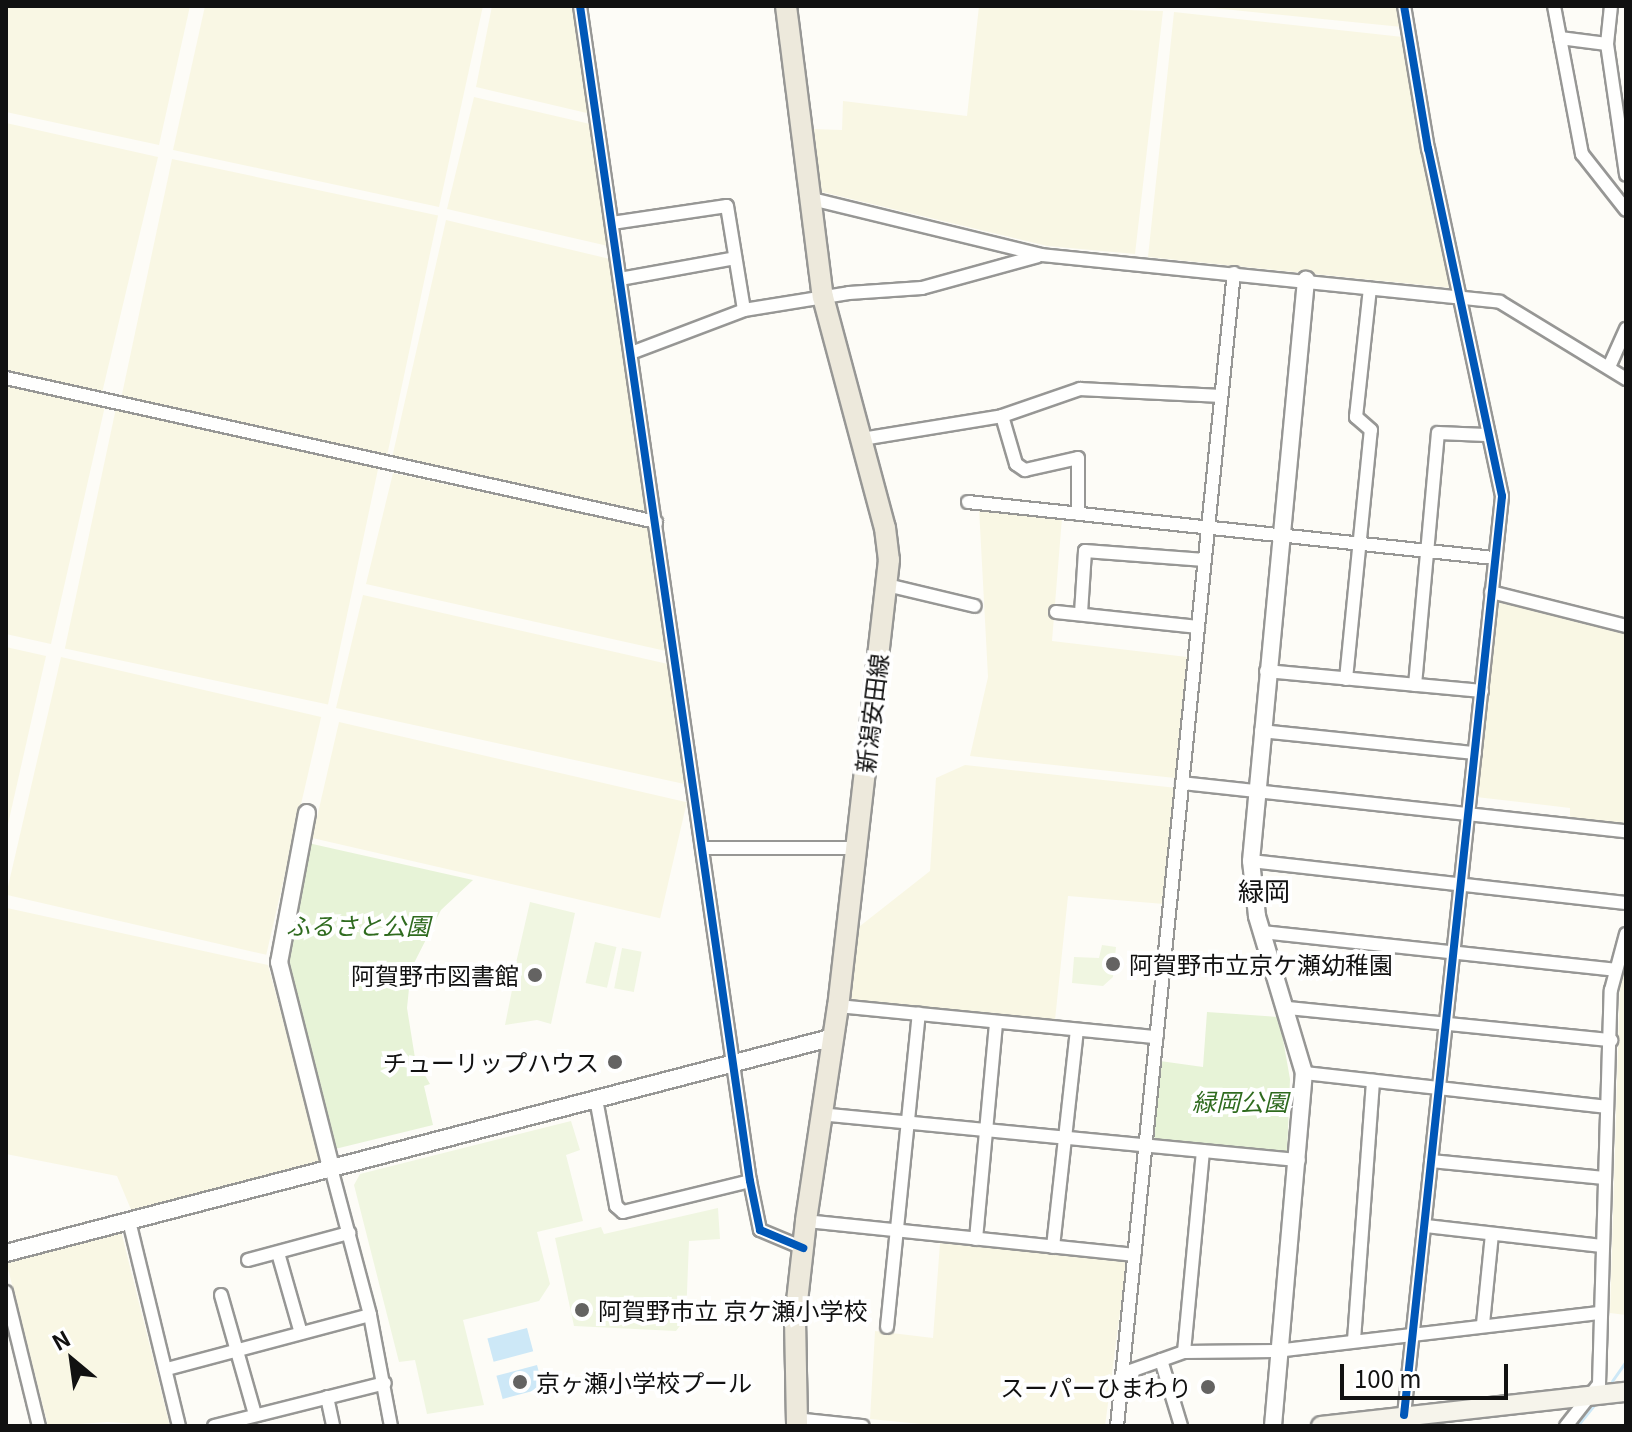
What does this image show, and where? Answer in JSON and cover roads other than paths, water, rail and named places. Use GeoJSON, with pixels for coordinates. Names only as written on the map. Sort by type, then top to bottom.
{"type":"FeatureCollection","features":[{"type":"Feature","properties":{"kind":"main road","name":"新潟安田線"},"geometry":{"type":"LineString","coordinates":[[786,6],[823,297],[885,528],[887,585],[838,1006],[830,1038],[795,1319],[796,1423]]}},
{"type":"Feature","properties":{"kind":"main road"},"geometry":{"type":"LineString","coordinates":[[1321,1426],[1626,1392]]}},
{"type":"Feature","properties":{"kind":"street"},"geometry":{"type":"LineString","coordinates":[[580,6],[750,1181],[760,1230],[803,1248]]}},
{"type":"Feature","properties":{"kind":"street"},"geometry":{"type":"LineString","coordinates":[[1404,6],[1486,435],[1502,496],[1459,885],[1426,1226],[1410,1332],[1404,1415]]}},
{"type":"Feature","properties":{"kind":"street"},"geometry":{"type":"LineString","coordinates":[[1554,6],[1582,154],[1626,210]]}},
{"type":"Feature","properties":{"kind":"street"},"geometry":{"type":"LineString","coordinates":[[1611,6],[1607,44],[1626,175]]}},
{"type":"Feature","properties":{"kind":"street"},"geometry":{"type":"LineString","coordinates":[[1560,38],[1607,44]]}},
{"type":"Feature","properties":{"kind":"street"},"geometry":{"type":"LineString","coordinates":[[808,198],[1041,255],[1500,302],[1626,379]]}},
{"type":"Feature","properties":{"kind":"street"},"geometry":{"type":"LineString","coordinates":[[612,223],[727,206],[744,310]]}},
{"type":"Feature","properties":{"kind":"street"},"geometry":{"type":"LineString","coordinates":[[631,353],[744,310],[823,297],[922,288],[1041,255]]}},
{"type":"Feature","properties":{"kind":"street"},"geometry":{"type":"LineString","coordinates":[[620,279],[735,258]]}},
{"type":"Feature","properties":{"kind":"street"},"geometry":{"type":"LineString","coordinates":[[1117,1426],[1234,273]]}},
{"type":"Feature","properties":{"kind":"street"},"geometry":{"type":"LineString","coordinates":[[1273,1426],[1276,1351],[1299,1160],[1304,1073],[1288,1008],[1262,932],[1251,861],[1266,671],[1306,280]]}},
{"type":"Feature","properties":{"kind":"street"},"geometry":{"type":"LineString","coordinates":[[1346,679],[1371,430],[1356,417],[1370,289]]}},
{"type":"Feature","properties":{"kind":"street"},"geometry":{"type":"LineString","coordinates":[[1609,367],[1626,329]]}},
{"type":"Feature","properties":{"kind":"street"},"geometry":{"type":"LineString","coordinates":[[6,378],[656,522]]}},
{"type":"Feature","properties":{"kind":"street"},"geometry":{"type":"LineString","coordinates":[[862,439],[1002,416],[1080,389],[1221,396]]}},
{"type":"Feature","properties":{"kind":"street"},"geometry":{"type":"LineString","coordinates":[[1002,416],[1016,464],[1025,470],[1078,458],[1078,514]]}},
{"type":"Feature","properties":{"kind":"street"},"geometry":{"type":"LineString","coordinates":[[1415,685],[1438,433],[1486,435]]}},
{"type":"Feature","properties":{"kind":"street"},"geometry":{"type":"LineString","coordinates":[[968,502],[1494,558]]}},
{"type":"Feature","properties":{"kind":"street"},"geometry":{"type":"LineString","coordinates":[[1081,613],[1085,551],[1205,560]]}},
{"type":"Feature","properties":{"kind":"street"},"geometry":{"type":"LineString","coordinates":[[887,585],[975,606]]}},
{"type":"Feature","properties":{"kind":"street"},"geometry":{"type":"LineString","coordinates":[[1491,592],[1626,626]]}},
{"type":"Feature","properties":{"kind":"street"},"geometry":{"type":"LineString","coordinates":[[1056,612],[1198,627]]}},
{"type":"Feature","properties":{"kind":"street"},"geometry":{"type":"LineString","coordinates":[[1266,671],[1482,691]]}},
{"type":"Feature","properties":{"kind":"street"},"geometry":{"type":"LineString","coordinates":[[1261,731],[1475,753]]}},
{"type":"Feature","properties":{"kind":"street"},"geometry":{"type":"LineString","coordinates":[[1182,783],[1626,831]]}},
{"type":"Feature","properties":{"kind":"street"},"geometry":{"type":"LineString","coordinates":[[307,813],[279,962],[370,1315],[391,1426]]}},
{"type":"Feature","properties":{"kind":"street"},"geometry":{"type":"LineString","coordinates":[[704,848],[854,848]]}},
{"type":"Feature","properties":{"kind":"street"},"geometry":{"type":"LineString","coordinates":[[1251,861],[1626,903]]}},
{"type":"Feature","properties":{"kind":"street"},"geometry":{"type":"LineString","coordinates":[[1262,932],[1615,970]]}},
{"type":"Feature","properties":{"kind":"street"},"geometry":{"type":"LineString","coordinates":[[1566,1426],[1599,1384],[1606,1107],[1615,970],[1626,934]]}},
{"type":"Feature","properties":{"kind":"street"},"geometry":{"type":"LineString","coordinates":[[838,1006],[1156,1037]]}},
{"type":"Feature","properties":{"kind":"street"},"geometry":{"type":"LineString","coordinates":[[1288,1008],[1445,1020],[1611,1040]]}},
{"type":"Feature","properties":{"kind":"street"},"geometry":{"type":"LineString","coordinates":[[887,1327],[919,1014]]}},
{"type":"Feature","properties":{"kind":"street"},"geometry":{"type":"LineString","coordinates":[[976,1239],[996,1022]]}},
{"type":"Feature","properties":{"kind":"street"},"geometry":{"type":"LineString","coordinates":[[1053,1247],[1077,1030]]}},
{"type":"Feature","properties":{"kind":"street"},"geometry":{"type":"LineString","coordinates":[[6,1253],[830,1038]]}},
{"type":"Feature","properties":{"kind":"street"},"geometry":{"type":"LineString","coordinates":[[1304,1073],[1606,1107]]}},
{"type":"Feature","properties":{"kind":"street"},"geometry":{"type":"LineString","coordinates":[[1354,1340],[1373,1081]]}},
{"type":"Feature","properties":{"kind":"street"},"geometry":{"type":"LineString","coordinates":[[596,1099],[616,1206],[623,1212],[750,1181]]}},
{"type":"Feature","properties":{"kind":"street"},"geometry":{"type":"LineString","coordinates":[[820,1114],[1299,1160]]}},
{"type":"Feature","properties":{"kind":"street"},"geometry":{"type":"LineString","coordinates":[[1184,1352],[1203,1151]]}},
{"type":"Feature","properties":{"kind":"street"},"geometry":{"type":"LineString","coordinates":[[1431,1161],[1604,1178]]}},
{"type":"Feature","properties":{"kind":"street"},"geometry":{"type":"LineString","coordinates":[[129,1221],[179,1426]]}},
{"type":"Feature","properties":{"kind":"street"},"geometry":{"type":"LineString","coordinates":[[806,1221],[1134,1255]]}},
{"type":"Feature","properties":{"kind":"street"},"geometry":{"type":"LineString","coordinates":[[1426,1226],[1602,1246]]}},
{"type":"Feature","properties":{"kind":"street"},"geometry":{"type":"LineString","coordinates":[[248,1260],[349,1233]]}},
{"type":"Feature","properties":{"kind":"street"},"geometry":{"type":"LineString","coordinates":[[1483,1324],[1492,1234]]}},
{"type":"Feature","properties":{"kind":"street"},"geometry":{"type":"LineString","coordinates":[[278,1253],[301,1333]]}},
{"type":"Feature","properties":{"kind":"street"},"geometry":{"type":"LineString","coordinates":[[6,1292],[39,1426]]}},
{"type":"Feature","properties":{"kind":"street"},"geometry":{"type":"LineString","coordinates":[[221,1295],[255,1414]]}},
{"type":"Feature","properties":{"kind":"street"},"geometry":{"type":"LineString","coordinates":[[1122,1374],[1184,1352],[1276,1351],[1410,1332],[1599,1313]]}},
{"type":"Feature","properties":{"kind":"street"},"geometry":{"type":"LineString","coordinates":[[167,1369],[370,1315]]}},
{"type":"Feature","properties":{"kind":"street"},"geometry":{"type":"LineString","coordinates":[[1161,1360],[1181,1426]]}},
{"type":"Feature","properties":{"kind":"street"},"geometry":{"type":"LineString","coordinates":[[214,1426],[385,1383]]}},
{"type":"Feature","properties":{"kind":"street"},"geometry":{"type":"LineString","coordinates":[[327,1397],[333,1426]]}},
{"type":"Feature","properties":{"kind":"street"},"geometry":{"type":"LineString","coordinates":[[796,1423],[863,1426]]}},
{"type":"Feature","properties":{"kind":"water"},"geometry":{"type":"Polygon","coordinates":[[[527,1328],[533,1351],[494,1362],[487,1339],[527,1328]]]}},
{"type":"Feature","properties":{"kind":"water","name":"京ヶ瀬小学校プール"},"geometry":{"type":"Polygon","coordinates":[[[537,1365],[543,1388],[503,1399],[496,1376],[537,1365]]]}},
{"type":"Feature","properties":{"kind":"waterway"},"geometry":{"type":"LineString","coordinates":[[1612,1381],[1626,1361]]}},
{"type":"Feature","properties":{"kind":"waterway"},"geometry":{"type":"LineString","coordinates":[[1577,1426],[1593,1406]]}},
{"type":"Feature","properties":{"kind":"place","name":"阿賀野市立京ケ瀬幼稚園"},"geometry":{"type":"Point","coordinates":[1113,964]}},
{"type":"Feature","properties":{"kind":"place","name":"阿賀野市図書館"},"geometry":{"type":"Point","coordinates":[535,975]}},
{"type":"Feature","properties":{"kind":"place","name":"チューリップハウス"},"geometry":{"type":"Point","coordinates":[615,1062]}},
{"type":"Feature","properties":{"kind":"place","name":"阿賀野市立 京ケ瀬小学校"},"geometry":{"type":"Point","coordinates":[582,1310]}},
{"type":"Feature","properties":{"kind":"place","name":"京ヶ瀬小学校プール"},"geometry":{"type":"Point","coordinates":[520,1382]}},
{"type":"Feature","properties":{"kind":"place","name":"スーパーひまわり"},"geometry":{"type":"Point","coordinates":[1208,1387]}},
{"type":"Feature","properties":{"kind":"district","name":"緑岡"},"geometry":{"type":"Point","coordinates":[1264,890]}},
{"type":"Feature","properties":{"kind":"park label","name":"ふるさと公園"},"geometry":{"type":"Point","coordinates":[358,925]}},
{"type":"Feature","properties":{"kind":"park label","name":"緑岡公園"},"geometry":{"type":"Point","coordinates":[1240,1101]}}]}
